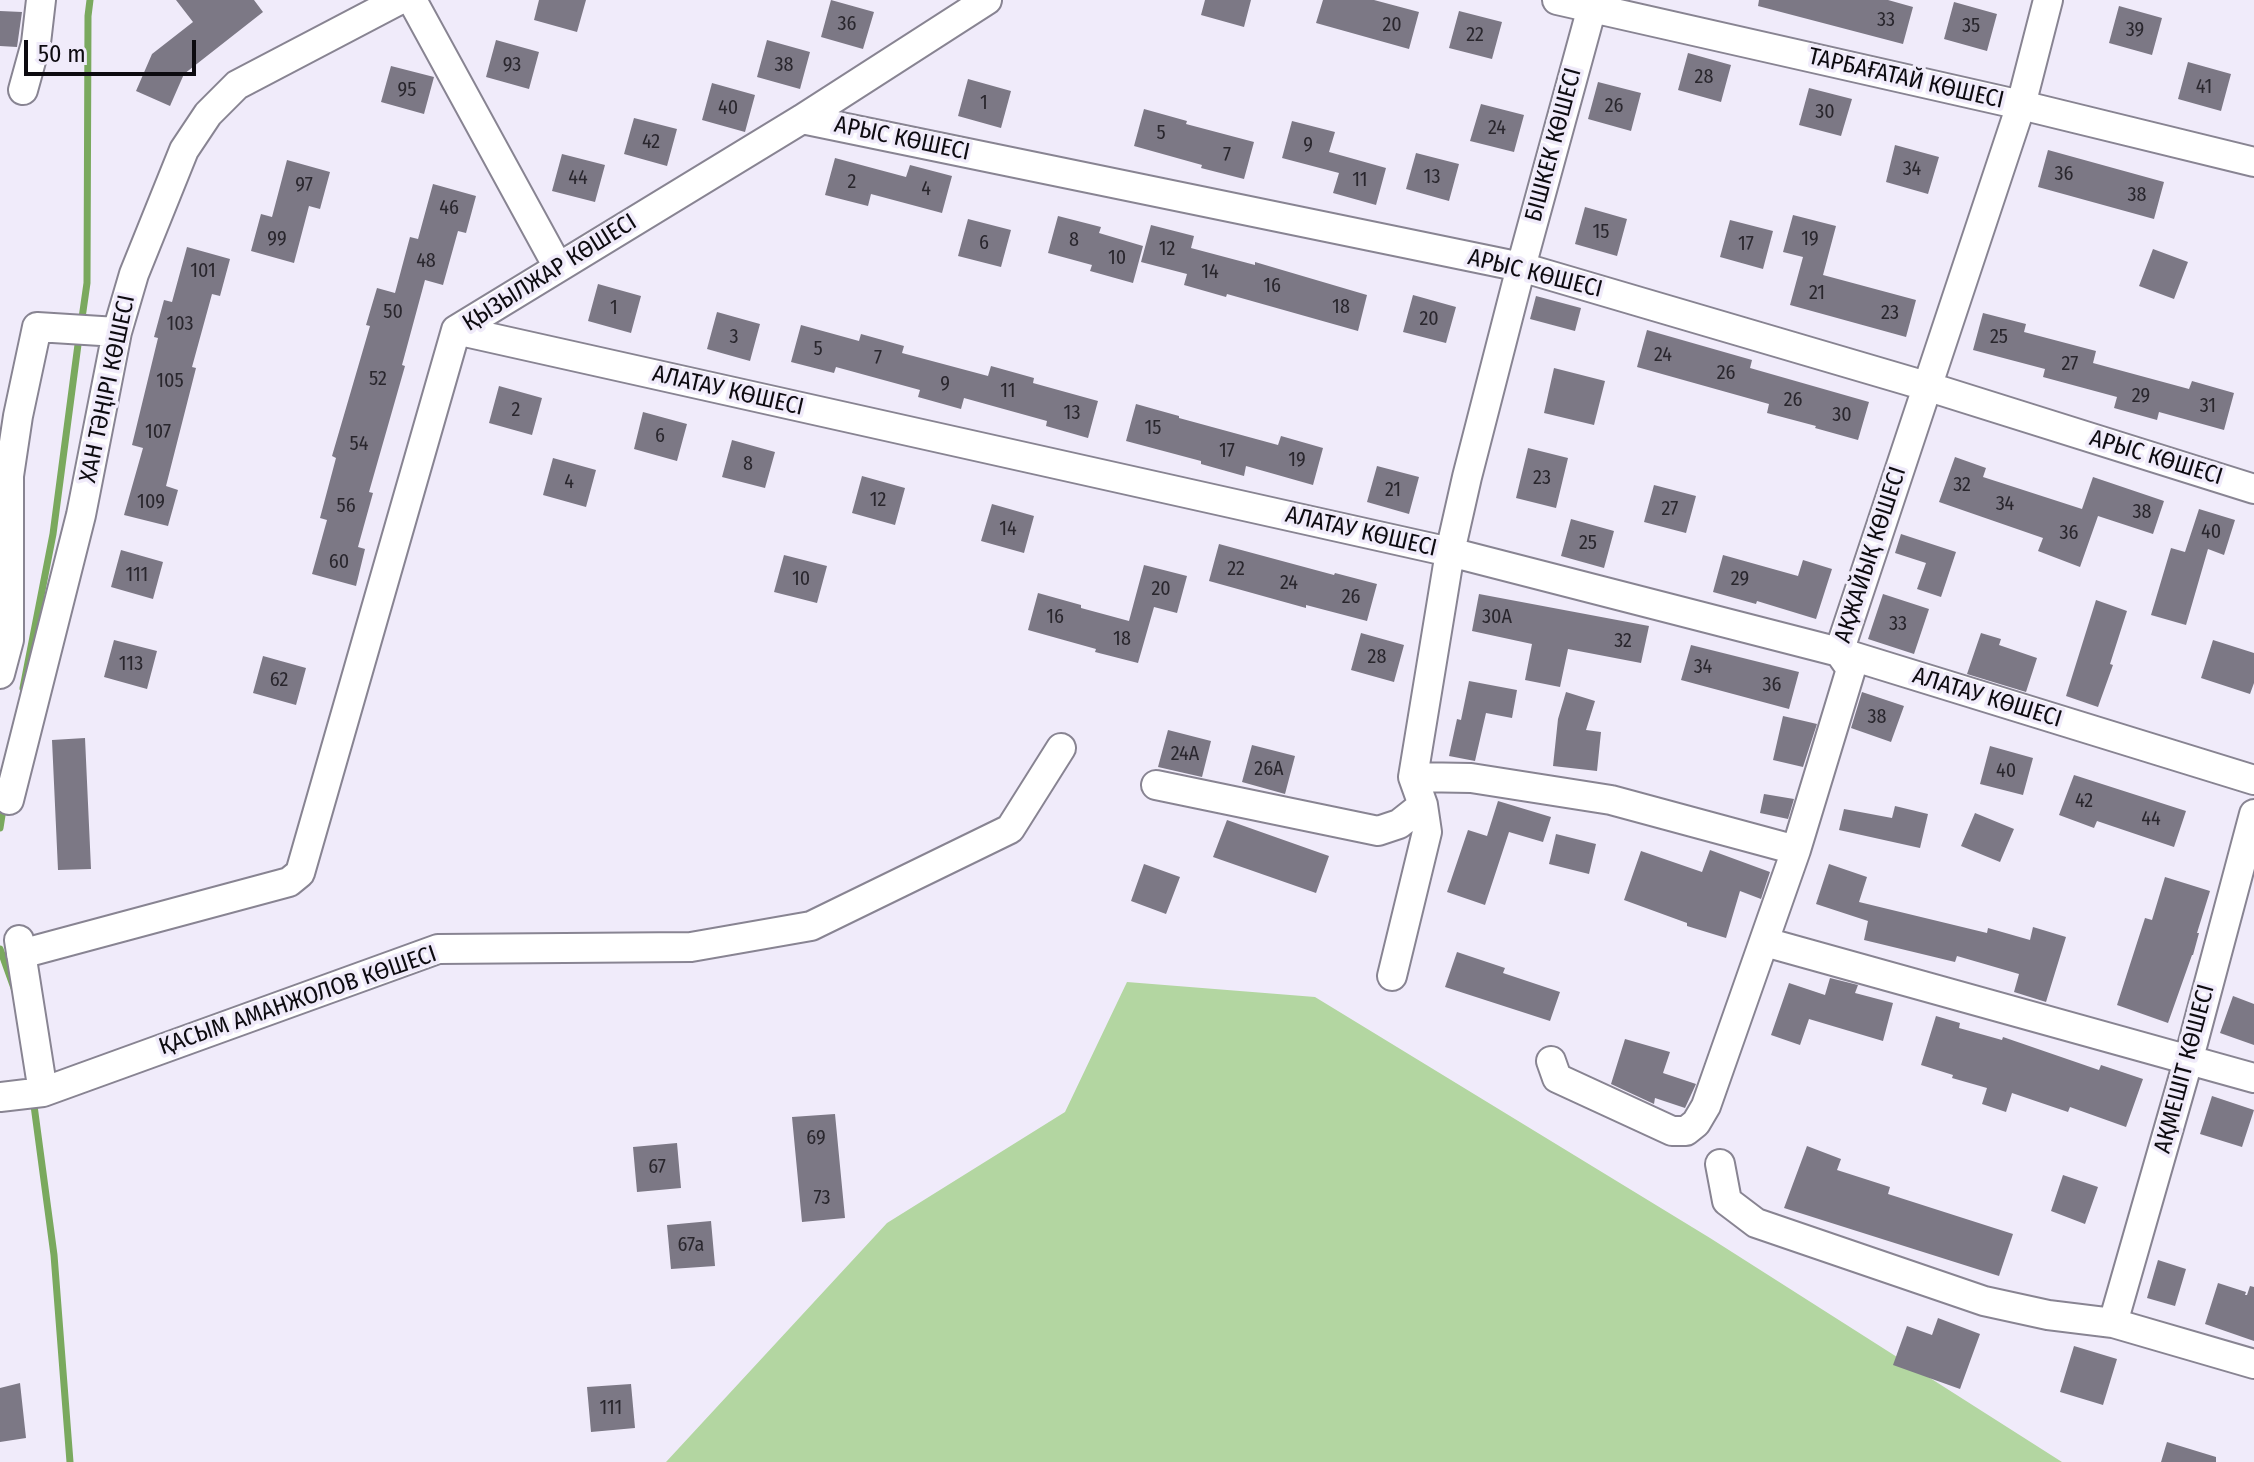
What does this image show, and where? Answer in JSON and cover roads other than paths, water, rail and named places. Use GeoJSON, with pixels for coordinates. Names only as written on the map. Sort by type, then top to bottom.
{"type":"FeatureCollection","features":[{"type":"Feature","properties":{"kind":"street"},"geometry":{"type":"LineString","coordinates":[[23,90],[36,43],[41,0]]}},
{"type":"Feature","properties":{"kind":"street","name":"ХАН ТӘҢІРІ КӨШЕСІ"},"geometry":{"type":"LineString","coordinates":[[9,800],[81,515],[117,332],[134,274],[184,150],[208,114],[237,85],[399,0]]}},
{"type":"Feature","properties":{"kind":"street"},"geometry":{"type":"LineString","coordinates":[[412,0],[558,267]]}},
{"type":"Feature","properties":{"kind":"street","name":"ҚЫЗЫЛЖАР КӨШЕСІ"},"geometry":{"type":"LineString","coordinates":[[39,1093],[20,947],[289,882],[300,873],[456,330],[802,119],[987,0]]}},
{"type":"Feature","properties":{"kind":"street","name":"ТАРБАҒАТАЙ КӨШЕСІ"},"geometry":{"type":"LineString","coordinates":[[1557,0],[1593,4],[2254,162]]}},
{"type":"Feature","properties":{"kind":"street","name":"АҚЖАЙЫҚ КӨШЕСІ"},"geometry":{"type":"LineString","coordinates":[[1551,1061],[1557,1078],[1672,1131],[1686,1131],[1696,1123],[1706,1106],[1796,850],[1851,669],[1839,652],[2021,105],[2048,0]]}},
{"type":"Feature","properties":{"kind":"street","name":"БІШКЕК КӨШЕСІ"},"geometry":{"type":"LineString","coordinates":[[1413,777],[1450,552],[1467,477],[1593,4]]}},
{"type":"Feature","properties":{"kind":"street","name":"АРЫС КӨШЕСІ"},"geometry":{"type":"LineString","coordinates":[[802,119],[1521,267],[1926,386],[2254,489]]}},
{"type":"Feature","properties":{"kind":"street"},"geometry":{"type":"LineString","coordinates":[[0,674],[9,640],[9,476],[37,327],[117,332]]}},
{"type":"Feature","properties":{"kind":"street","name":"АЛАТАУ КӨШЕСІ"},"geometry":{"type":"LineString","coordinates":[[456,330],[1450,552],[1839,652],[2254,780]]}},
{"type":"Feature","properties":{"kind":"street","name":"ҚАСЫМ АМАНЖОЛОВ КӨШЕСІ"},"geometry":{"type":"LineString","coordinates":[[0,1097],[39,1093],[438,949],[691,947],[811,926],[1010,829],[1061,748]]}},
{"type":"Feature","properties":{"kind":"street"},"geometry":{"type":"LineString","coordinates":[[1392,976],[1427,832],[1423,805],[1413,777],[1471,778],[1611,800],[1796,850]]}},
{"type":"Feature","properties":{"kind":"street"},"geometry":{"type":"LineString","coordinates":[[1156,785],[1378,831],[1399,824],[1423,805]]}},
{"type":"Feature","properties":{"kind":"street","name":"АҚМЕШІТ КӨШЕСІ"},"geometry":{"type":"LineString","coordinates":[[2113,1323],[2189,1058],[2254,814]]}},
{"type":"Feature","properties":{"kind":"street"},"geometry":{"type":"LineString","coordinates":[[1765,942],[2254,1078]]}},
{"type":"Feature","properties":{"kind":"street"},"geometry":{"type":"LineString","coordinates":[[1720,1164],[1727,1201],[1756,1223],[1984,1301],[2048,1315],[2113,1323],[2254,1364]]}},
{"type":"Feature","properties":{"kind":"waterway"},"geometry":{"type":"LineString","coordinates":[[81,325],[87,283],[90,0]]}},
{"type":"Feature","properties":{"kind":"waterway"},"geometry":{"type":"LineString","coordinates":[[23,688],[53,534],[79,337]]}},
{"type":"Feature","properties":{"kind":"waterway"},"geometry":{"type":"LineString","coordinates":[[0,828],[4,803]]}},
{"type":"Feature","properties":{"kind":"waterway"},"geometry":{"type":"LineString","coordinates":[[0,949],[14,988]]}},
{"type":"Feature","properties":{"kind":"waterway"},"geometry":{"type":"LineString","coordinates":[[33,1098],[54,1255],[70,1462]]}}]}
